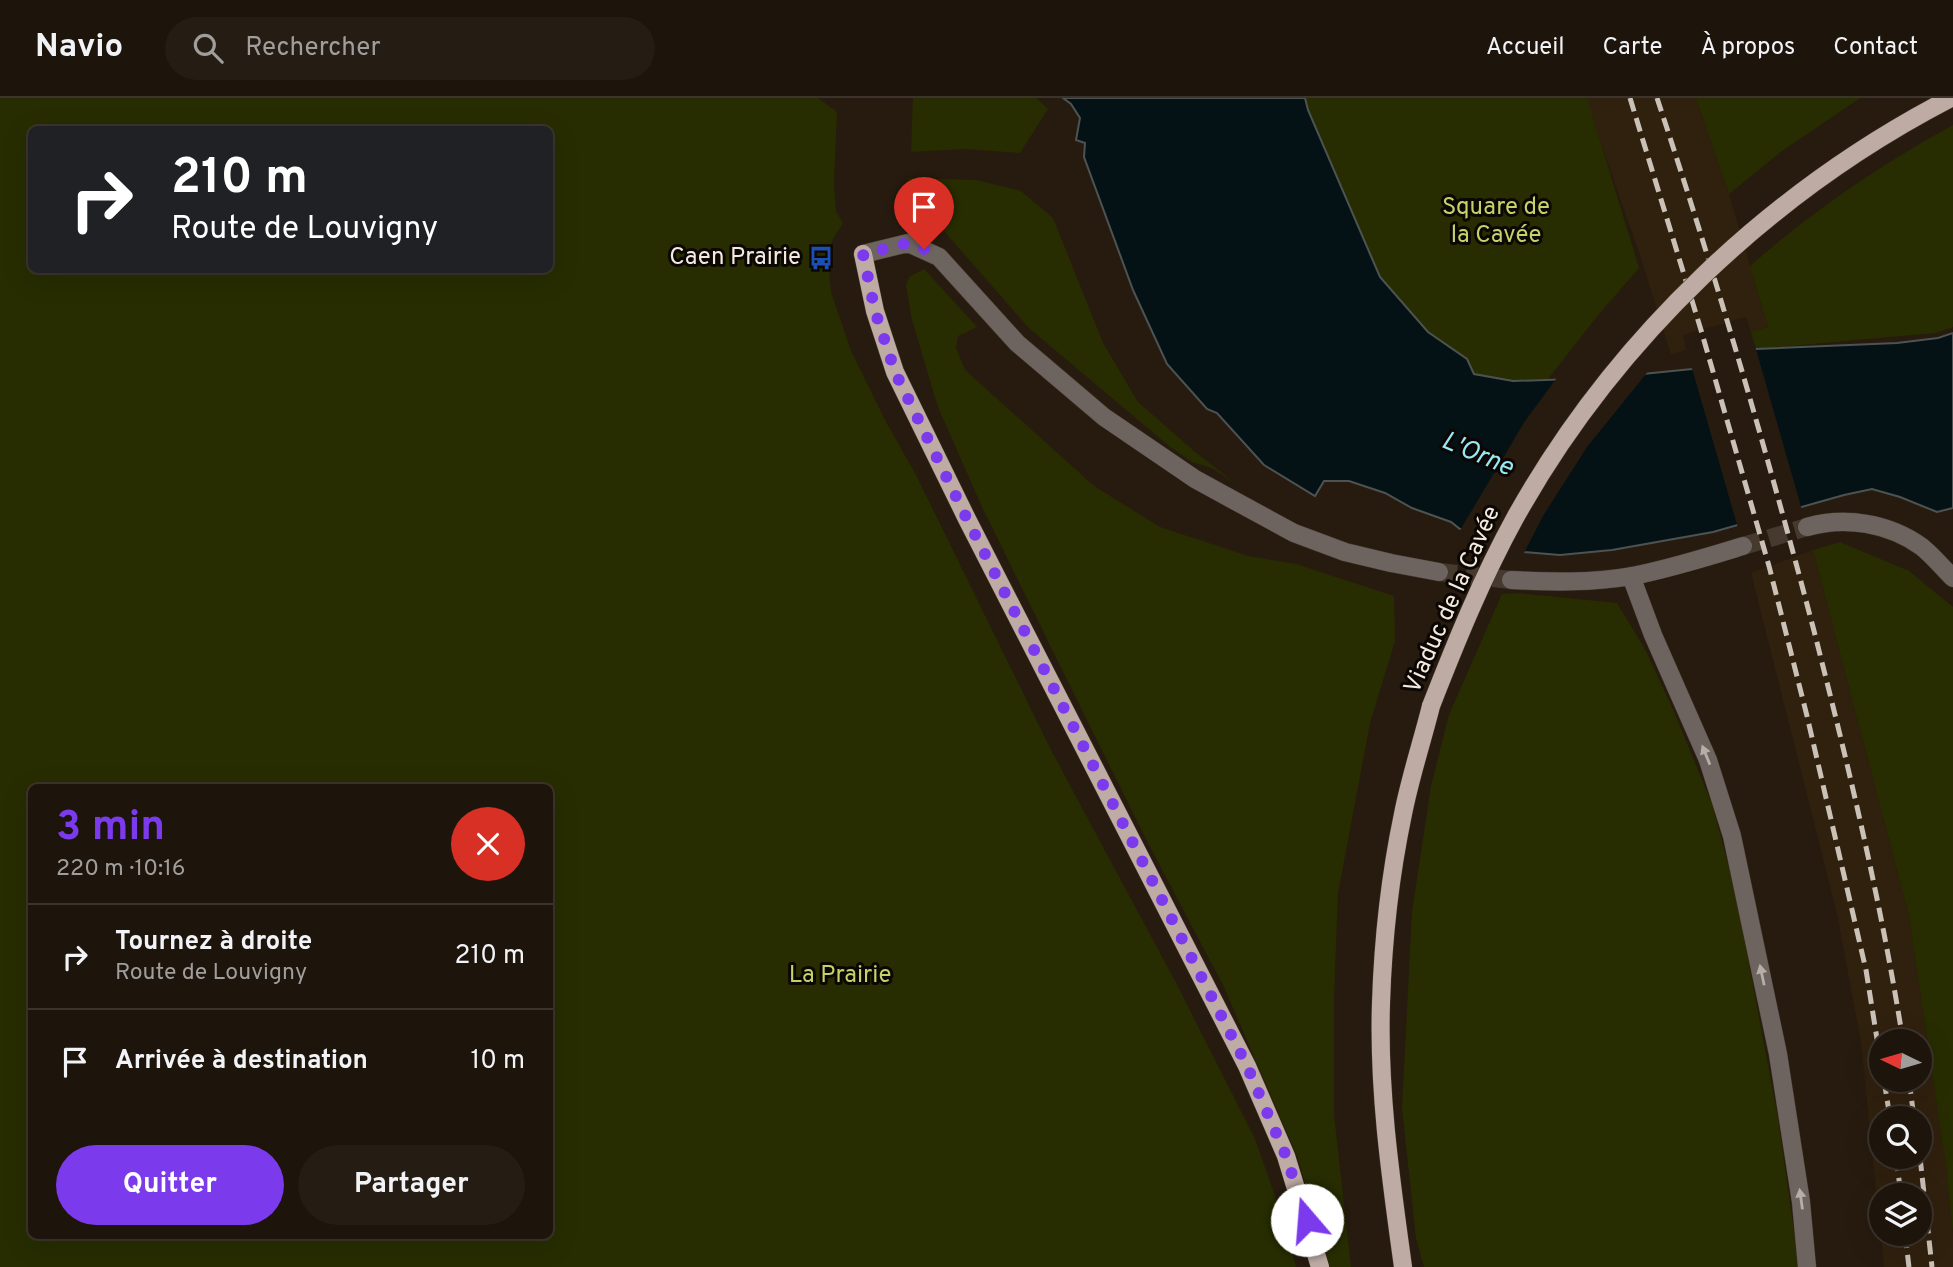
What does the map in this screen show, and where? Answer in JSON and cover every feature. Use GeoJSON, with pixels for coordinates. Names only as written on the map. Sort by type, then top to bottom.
{"type":"FeatureCollection","features":[{"type":"Feature","properties":{"kind":"main road","name":"Viaduc de la Cavée"},"geometry":{"type":"LineString","coordinates":[[1403,1267],[1386,1129],[1381,1061],[1381,1003],[1386,926],[1403,813],[1431,706],[1472,605],[1515,518],[1562,443],[1636,347],[1693,285],[1786,205],[1849,159],[1951,98]]}},
{"type":"Feature","properties":{"kind":"main road"},"geometry":{"type":"LineString","coordinates":[[863,254],[875,311],[895,372],[967,519],[1247,1066],[1286,1156],[1320,1267]]}},
{"type":"Feature","properties":{"kind":"street"},"geometry":{"type":"LineString","coordinates":[[863,254],[908,243],[939,257],[1017,343],[1104,417],[1195,480],[1294,533],[1345,552],[1439,572]]}},
{"type":"Feature","properties":{"kind":"street"},"geometry":{"type":"LineString","coordinates":[[1807,527],[1841,521],[1879,526],[1921,547],[1953,578]]}},
{"type":"Feature","properties":{"kind":"street"},"geometry":{"type":"LineString","coordinates":[[1511,580],[1548,582],[1631,576],[1743,546]]}},
{"type":"Feature","properties":{"kind":"street"},"geometry":{"type":"LineString","coordinates":[[1631,576],[1653,635],[1708,760],[1732,836],[1778,1054],[1801,1202],[1807,1267]]}},
{"type":"Feature","properties":{"kind":"shaded area"},"geometry":{"type":"Polygon","coordinates":[[[1585,98],[1696,98],[1729,194],[1768,327],[1751,332],[1746,317],[1683,335],[1686,350],[1671,355],[1641,258],[1585,98]]]}},
{"type":"Feature","properties":{"kind":"shaded area"},"geometry":{"type":"Polygon","coordinates":[[[1813,550],[1909,916],[1926,1029],[1869,1029],[1869,1092],[1932,1092],[1932,1072],[1946,1167],[1953,1234],[1953,1267],[1884,1267],[1882,1246],[1932,1246],[1932,1183],[1875,1183],[1874,1169],[1932,1169],[1932,1106],[1869,1106],[1869,1121],[1861,1043],[1838,918],[1751,573],[1813,550]]]}},
{"type":"Feature","properties":{"kind":"green space","name":"La Prairie"},"geometry":{"type":"Polygon","coordinates":[[[0,98],[818,98],[837,112],[834,181],[836,212],[843,223],[833,239],[828,257],[831,292],[851,351],[916,475],[1051,750],[1175,981],[1255,1139],[1284,1222],[1296,1267],[0,1267],[0,98]]]}},
{"type":"Feature","properties":{"kind":"green space"},"geometry":{"type":"Polygon","coordinates":[[[913,98],[1036,98],[1048,109],[1020,153],[964,149],[911,152],[913,98]]]}},
{"type":"Feature","properties":{"kind":"green space","name":"Square de la Cavée"},"geometry":{"type":"Polygon","coordinates":[[[1305,98],[1587,98],[1639,268],[1548,379],[1513,381],[1474,374],[1467,359],[1428,332],[1380,277],[1305,98]]]}},
{"type":"Feature","properties":{"kind":"green space"},"geometry":{"type":"Polygon","coordinates":[[[1696,98],[1860,98],[1782,151],[1729,194],[1696,98]]]}},
{"type":"Feature","properties":{"kind":"green space"},"geometry":{"type":"Polygon","coordinates":[[[1953,125],[1953,327],[1935,333],[1756,349],[1751,332],[1768,327],[1750,266],[1798,226],[1848,190],[1953,125]]]}},
{"type":"Feature","properties":{"kind":"green space"},"geometry":{"type":"Polygon","coordinates":[[[908,178],[976,180],[1021,191],[1053,218],[1103,343],[1138,402],[1239,486],[1212,468],[1192,462],[1169,446],[1029,328],[913,196],[908,178]]]}},
{"type":"Feature","properties":{"kind":"green space"},"geometry":{"type":"Polygon","coordinates":[[[924,269],[977,327],[958,336],[956,348],[965,370],[1094,486],[1160,527],[1248,556],[1296,564],[1394,596],[1395,641],[1370,723],[1338,893],[1334,995],[1334,1115],[1351,1267],[1330,1267],[1297,1156],[1223,985],[1082,710],[982,507],[938,407],[912,320],[906,285],[909,277],[924,269]]]}},
{"type":"Feature","properties":{"kind":"green space"},"geometry":{"type":"Polygon","coordinates":[[[1840,542],[1909,571],[1953,607],[1953,1234],[1932,1072],[1932,1029],[1926,1029],[1909,916],[1813,550],[1840,542]]]}},
{"type":"Feature","properties":{"kind":"green space"},"geometry":{"type":"Polygon","coordinates":[[[1517,593],[1617,603],[1646,651],[1675,714],[1712,804],[1735,890],[1778,1118],[1799,1267],[1424,1267],[1416,1238],[1402,1108],[1412,912],[1431,786],[1449,715],[1502,594],[1517,593]]]}},
{"type":"Feature","properties":{"kind":"water","name":"L'Orne"},"geometry":{"type":"Polygon","coordinates":[[[1063,98],[1305,98],[1380,277],[1428,332],[1467,359],[1474,374],[1513,381],[1603,378],[1692,369],[1756,349],[1897,343],[1938,338],[1953,333],[1953,508],[1937,512],[1872,489],[1713,532],[1612,550],[1560,555],[1524,552],[1460,529],[1451,522],[1412,508],[1385,493],[1349,481],[1324,481],[1315,496],[1264,465],[1217,413],[1207,409],[1167,364],[1133,290],[1084,157],[1085,143],[1076,140],[1080,118],[1071,104],[1063,98]]]}},
{"type":"Feature","properties":{"kind":"pier"},"geometry":{"type":"Polygon","coordinates":[[[1755,346],[1802,510],[1738,528],[1691,365],[1755,346]]]}},
{"type":"Feature","properties":{"kind":"pier"},"geometry":{"type":"Polygon","coordinates":[[[1650,369],[1587,447],[1543,516],[1523,555],[1473,543],[1459,532],[1525,421],[1559,375],[1650,369]]]}},
{"type":"Feature","properties":{"kind":"tunnel"},"geometry":{"type":"LineString","coordinates":[[1743,546],[1807,527]]}},
{"type":"Feature","properties":{"kind":"tunnel"},"geometry":{"type":"LineString","coordinates":[[1439,572],[1511,580]]}},
{"type":"Feature","properties":{"kind":"railway"},"geometry":{"type":"LineString","coordinates":[[1630,98],[1769,566],[1866,970],[1875,1029]]}},
{"type":"Feature","properties":{"kind":"railway"},"geometry":{"type":"LineString","coordinates":[[1657,98],[1739,361],[1813,627],[1863,833],[1901,1029]]}},
{"type":"Feature","properties":{"kind":"railway"},"geometry":{"type":"LineString","coordinates":[[1886,1092],[1888,1106]]}},
{"type":"Feature","properties":{"kind":"railway"},"geometry":{"type":"LineString","coordinates":[[1911,1092],[1912,1106]]}},
{"type":"Feature","properties":{"kind":"railway"},"geometry":{"type":"LineString","coordinates":[[1898,1169],[1899,1183]]}},
{"type":"Feature","properties":{"kind":"railway"},"geometry":{"type":"LineString","coordinates":[[1921,1169],[1932,1267]]}},
{"type":"Feature","properties":{"kind":"railway"},"geometry":{"type":"LineString","coordinates":[[1906,1246],[1909,1267]]}},
{"type":"Feature","properties":{"kind":"place","name":"Caen Prairie"},"geometry":{"type":"Point","coordinates":[821,258]}},
{"type":"Feature","properties":{"kind":"route"},"geometry":{"type":"LineString","coordinates":[[924,249],[908,243],[863,254],[875,311],[895,372],[967,519],[1247,1066],[1286,1156],[1307,1220]]}}]}
